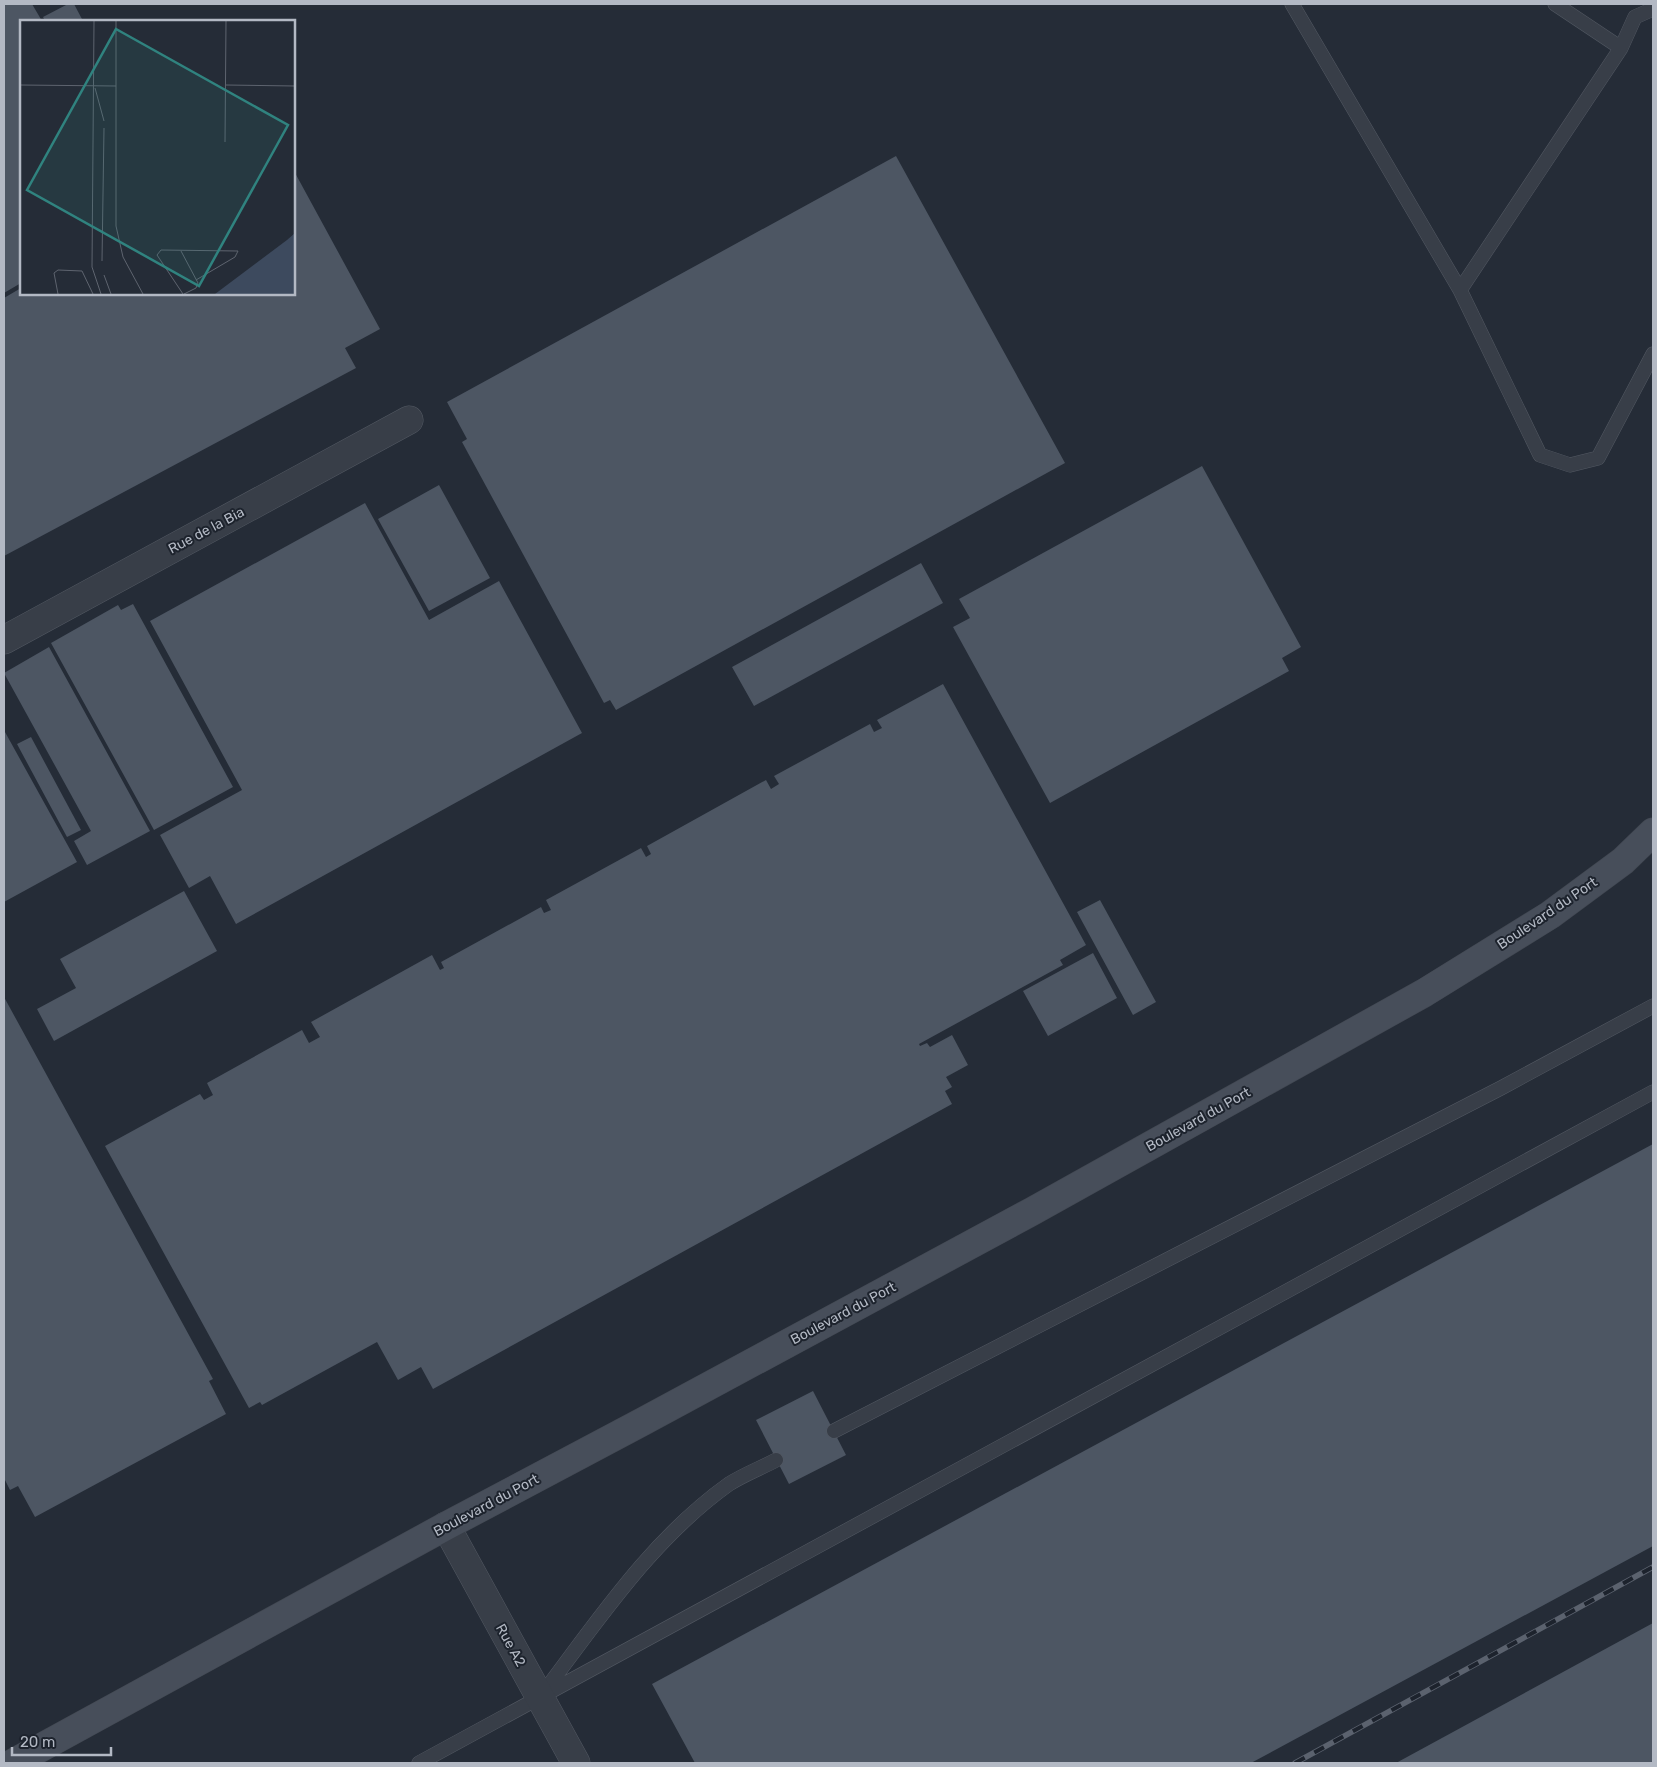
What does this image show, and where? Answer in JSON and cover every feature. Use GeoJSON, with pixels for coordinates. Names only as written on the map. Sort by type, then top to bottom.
{"type":"FeatureCollection","features":[{"type":"Feature","properties":{"kind":"main road","name":"Boulevard du Port"},"geometry":{"type":"LineString","coordinates":[[13,1763],[446,1526],[1031,1212],[1424,993],[1550,915],[1623,861],[1653,832]]}},
{"type":"Feature","properties":{"kind":"street","name":"Rue de la Bia"},"geometry":{"type":"LineString","coordinates":[[4,640],[409,420]]}},
{"type":"Feature","properties":{"kind":"street","name":"Rue A2"},"geometry":{"type":"LineString","coordinates":[[446,1526],[576,1763]]}},
{"type":"Feature","properties":{"kind":"lane"},"geometry":{"type":"LineString","coordinates":[[1292,4],[1460,290],[1540,455],[1570,465],[1598,458],[1653,354]]}},
{"type":"Feature","properties":{"kind":"lane"},"geometry":{"type":"LineString","coordinates":[[1555,4],[1621,48]]}},
{"type":"Feature","properties":{"kind":"lane"},"geometry":{"type":"LineString","coordinates":[[1460,290],[1621,48],[1635,17],[1653,9]]}},
{"type":"Feature","properties":{"kind":"lane"},"geometry":{"type":"LineString","coordinates":[[834,1431],[1492,1092],[1653,1006]]}},
{"type":"Feature","properties":{"kind":"lane"},"geometry":{"type":"LineString","coordinates":[[419,1763],[1653,1092]]}},
{"type":"Feature","properties":{"kind":"lane"},"geometry":{"type":"LineString","coordinates":[[540,1698],[632,1576],[687,1518],[731,1483],[776,1460]]}},
{"type":"Feature","properties":{"kind":"building"},"geometry":{"type":"Polygon","coordinates":[[[4,4],[32,4],[41,20],[20,20],[20,284],[4,293],[4,4]]]}},
{"type":"Feature","properties":{"kind":"building"},"geometry":{"type":"Polygon","coordinates":[[[68,4],[74,4],[82,20],[44,20],[43,17],[68,4]]]}},
{"type":"Feature","properties":{"kind":"building"},"geometry":{"type":"Polygon","coordinates":[[[896,156],[1065,463],[616,710],[610,700],[604,703],[462,442],[467,439],[447,402],[896,156]]]}},
{"type":"Feature","properties":{"kind":"building"},"geometry":{"type":"Polygon","coordinates":[[[295,173],[380,329],[345,348],[356,368],[4,556],[4,298],[20,289],[20,295],[295,295],[295,173]]]}},
{"type":"Feature","properties":{"kind":"building"},"geometry":{"type":"Polygon","coordinates":[[[1202,466],[1301,647],[1282,658],[1289,671],[1050,803],[953,627],[970,618],[959,599],[1202,466]]]}},
{"type":"Feature","properties":{"kind":"building"},"geometry":{"type":"Polygon","coordinates":[[[439,485],[490,578],[429,611],[378,519],[439,485]]]}},
{"type":"Feature","properties":{"kind":"building"},"geometry":{"type":"Polygon","coordinates":[[[365,503],[429,620],[499,581],[582,733],[236,924],[210,876],[189,888],[160,835],[242,790],[150,621],[365,503]]]}},
{"type":"Feature","properties":{"kind":"building"},"geometry":{"type":"Polygon","coordinates":[[[921,563],[943,603],[754,706],[732,667],[921,563]]]}},
{"type":"Feature","properties":{"kind":"building"},"geometry":{"type":"Polygon","coordinates":[[[133,604],[233,787],[154,830],[51,643],[118,605],[121,610],[133,604]]]}},
{"type":"Feature","properties":{"kind":"building"},"geometry":{"type":"Polygon","coordinates":[[[49,647],[150,831],[87,865],[74,841],[91,831],[4,673],[49,647]]]}},
{"type":"Feature","properties":{"kind":"building"},"geometry":{"type":"Polygon","coordinates":[[[943,684],[1086,945],[1060,960],[1063,965],[919,1044],[920,1046],[927,1043],[930,1047],[952,1035],[968,1065],[946,1077],[952,1087],[945,1091],[952,1104],[433,1389],[421,1367],[398,1380],[377,1342],[262,1405],[260,1402],[249,1408],[105,1146],[200,1094],[204,1100],[213,1095],[207,1083],[302,1030],[309,1043],[320,1037],[311,1022],[432,955],[440,970],[444,968],[441,962],[541,907],[544,913],[551,910],[546,900],[641,848],[646,857],[651,854],[647,846],[766,780],[771,789],[779,784],[774,776],[870,724],[874,732],[882,728],[877,720],[943,684]]]}},
{"type":"Feature","properties":{"kind":"building"},"geometry":{"type":"Polygon","coordinates":[[[4,733],[77,862],[4,902],[4,733]]]}},
{"type":"Feature","properties":{"kind":"building"},"geometry":{"type":"Polygon","coordinates":[[[31,737],[81,830],[67,837],[17,744],[31,737]]]}},
{"type":"Feature","properties":{"kind":"building"},"geometry":{"type":"Polygon","coordinates":[[[184,891],[217,951],[54,1041],[37,1009],[76,988],[60,959],[184,891]]]}},
{"type":"Feature","properties":{"kind":"building"},"geometry":{"type":"Polygon","coordinates":[[[1100,900],[1156,1002],[1133,1015],[1077,912],[1100,900]]]}},
{"type":"Feature","properties":{"kind":"building"},"geometry":{"type":"Polygon","coordinates":[[[1093,953],[1117,998],[1048,1036],[1023,991],[1093,953]]]}},
{"type":"Feature","properties":{"kind":"building"},"geometry":{"type":"Polygon","coordinates":[[[4,997],[213,1379],[209,1381],[226,1414],[35,1517],[18,1486],[10,1490],[4,1478],[4,997]]]}},
{"type":"Feature","properties":{"kind":"building"},"geometry":{"type":"Polygon","coordinates":[[[1653,1144],[1653,1546],[1251,1763],[695,1763],[652,1684],[1653,1144]]]}},
{"type":"Feature","properties":{"kind":"building"},"geometry":{"type":"Polygon","coordinates":[[[813,1391],[846,1455],[789,1484],[756,1420],[813,1391]]]}},
{"type":"Feature","properties":{"kind":"building"},"geometry":{"type":"Polygon","coordinates":[[[1653,1623],[1653,1763],[1396,1763],[1453,1732],[1653,1623]]]}},
{"type":"Feature","properties":{"kind":"railway"},"geometry":{"type":"LineString","coordinates":[[1295,1763],[1653,1567]]}}]}
